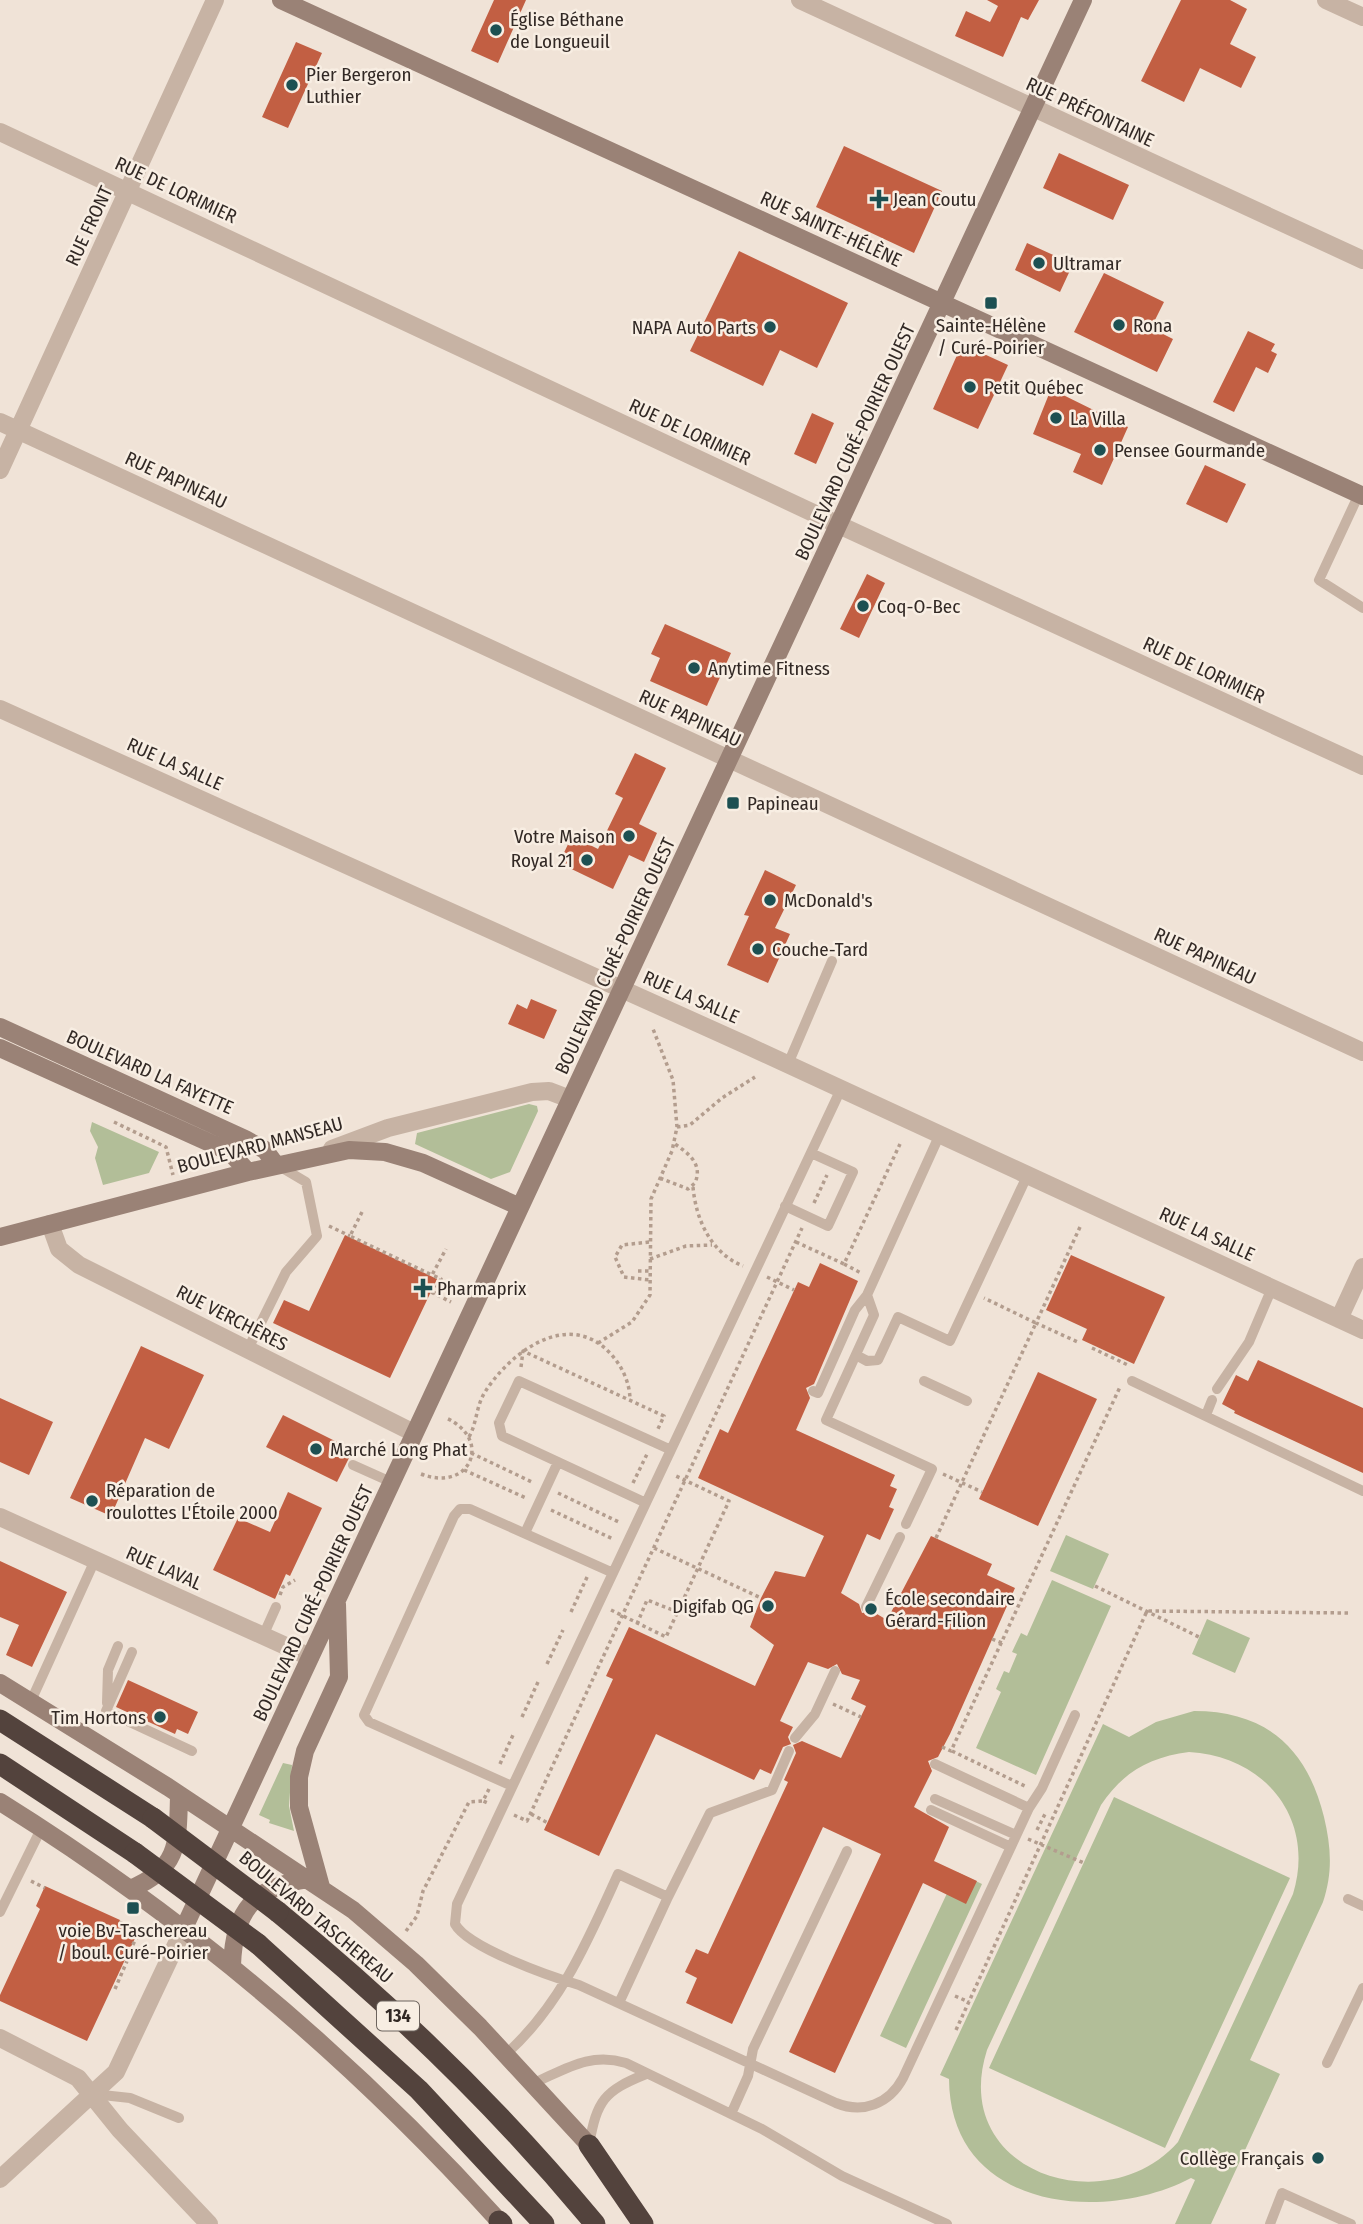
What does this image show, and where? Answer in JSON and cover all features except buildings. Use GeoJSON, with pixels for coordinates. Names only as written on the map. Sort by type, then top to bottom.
{"type":"FeatureCollection","features":[{"type":"Feature","properties":{"kind":"highway","name":"BOULEVARD TASCHEREAU"},"geometry":{"type":"LineString","coordinates":[[0,1720],[153,1818],[278,1912],[389,2008],[461,2077],[595,2224]]}},
{"type":"Feature","properties":{"kind":"highway","name":"134"},"geometry":{"type":"LineString","coordinates":[[0,1764],[135,1853],[258,1944],[428,2099],[544,2224]]}},
{"type":"Feature","properties":{"kind":"highway"},"geometry":{"type":"LineString","coordinates":[[589,2145],[643,2224]]}},
{"type":"Feature","properties":{"kind":"main road","name":"RUE SAINTE-HÉLÈNE"},"geometry":{"type":"LineString","coordinates":[[281,0],[1361,495]]}},
{"type":"Feature","properties":{"kind":"main road","name":"BOULEVARD CURÉ-POIRIER OUEST"},"geometry":{"type":"LineString","coordinates":[[184,1928],[731,760],[1083,0]]}},
{"type":"Feature","properties":{"kind":"main road","name":"BOULEVARD LA FAYETTE"},"geometry":{"type":"LineString","coordinates":[[0,1027],[253,1143],[270,1155],[276,1165]]}},
{"type":"Feature","properties":{"kind":"main road","name":"BOULEVARD LA FAYETTE"},"geometry":{"type":"LineString","coordinates":[[0,1048],[230,1153],[248,1172]]}},
{"type":"Feature","properties":{"kind":"main road"},"geometry":{"type":"LineString","coordinates":[[322,1153],[349,1150],[395,1154],[435,1168],[520,1208]]}},
{"type":"Feature","properties":{"kind":"main road","name":"BOULEVARD MANSEAU"},"geometry":{"type":"LineString","coordinates":[[0,1237],[322,1153]]}},
{"type":"Feature","properties":{"kind":"main road"},"geometry":{"type":"LineString","coordinates":[[232,1965],[236,1932],[253,1900],[271,1886],[315,1883],[299,1807],[299,1777],[305,1751],[339,1677],[337,1600]]}},
{"type":"Feature","properties":{"kind":"main road","name":"BOULEVARD TASCHEREAU"},"geometry":{"type":"LineString","coordinates":[[0,1683],[315,1883],[409,1958],[534,2083],[589,2145]]}},
{"type":"Feature","properties":{"kind":"main road"},"geometry":{"type":"LineString","coordinates":[[130,1889],[153,1879],[173,1855],[179,1827],[179,1795]]}},
{"type":"Feature","properties":{"kind":"main road"},"geometry":{"type":"LineString","coordinates":[[0,1802],[130,1889],[232,1965],[295,2018],[381,2097],[500,2222]]}},
{"type":"Feature","properties":{"kind":"street","name":"RUE FRONT"},"geometry":{"type":"LineString","coordinates":[[0,470],[215,0]]}},
{"type":"Feature","properties":{"kind":"street","name":"RUE PRÉFONTAINE"},"geometry":{"type":"LineString","coordinates":[[800,0],[1363,260]]}},
{"type":"Feature","properties":{"kind":"street"},"geometry":{"type":"LineString","coordinates":[[1326,0],[1363,16]]}},
{"type":"Feature","properties":{"kind":"street","name":"RUE DE LORIMIER"},"geometry":{"type":"LineString","coordinates":[[0,132],[839,525],[1363,766]]}},
{"type":"Feature","properties":{"kind":"street","name":"RUE PAPINEAU"},"geometry":{"type":"LineString","coordinates":[[0,422],[1363,1052]]}},
{"type":"Feature","properties":{"kind":"street","name":"RUE LA SALLE"},"geometry":{"type":"LineString","coordinates":[[0,709],[788,1064],[1363,1330]]}},
{"type":"Feature","properties":{"kind":"street","name":"BOULEVARD MANSEAU"},"geometry":{"type":"LineString","coordinates":[[322,1153],[388,1128],[531,1092],[549,1091],[570,1099]]}},
{"type":"Feature","properties":{"kind":"street","name":"RUE VERCHÈRES"},"geometry":{"type":"LineString","coordinates":[[50,1224],[56,1245],[69,1259],[414,1433]]}},
{"type":"Feature","properties":{"kind":"street"},"geometry":{"type":"LineString","coordinates":[[1339,1319],[1363,1267]]}},
{"type":"Feature","properties":{"kind":"street","name":"RUE LAVAL"},"geometry":{"type":"LineString","coordinates":[[0,1517],[310,1657]]}},
{"type":"Feature","properties":{"kind":"street"},"geometry":{"type":"LineString","coordinates":[[0,2179],[120,2065],[184,1928]]}},
{"type":"Feature","properties":{"kind":"street"},"geometry":{"type":"LineString","coordinates":[[0,2038],[67,2070],[209,2224]]}},
{"type":"Feature","properties":{"kind":"lane"},"geometry":{"type":"LineString","coordinates":[[1361,495],[1319,580],[1363,608]]}},
{"type":"Feature","properties":{"kind":"lane"},"geometry":{"type":"LineString","coordinates":[[788,1064],[832,961]]}},
{"type":"Feature","properties":{"kind":"lane"},"geometry":{"type":"LineString","coordinates":[[841,1089],[611,1572],[457,1904],[455,1924],[468,1938],[542,1974],[619,2003],[843,2106],[864,2108],[890,2096],[903,2078],[1075,1715]]}},
{"type":"Feature","properties":{"kind":"lane"},"geometry":{"type":"LineString","coordinates":[[813,1391],[818,1393],[855,1311],[867,1295],[940,1134]]}},
{"type":"Feature","properties":{"kind":"lane"},"geometry":{"type":"LineString","coordinates":[[785,1206],[828,1226],[853,1172],[811,1153]]}},
{"type":"Feature","properties":{"kind":"lane"},"geometry":{"type":"LineString","coordinates":[[248,1349],[286,1272],[317,1236],[306,1182],[276,1165]]}},
{"type":"Feature","properties":{"kind":"lane"},"geometry":{"type":"LineString","coordinates":[[856,1355],[867,1361],[878,1360],[898,1317],[950,1341],[1028,1174]]}},
{"type":"Feature","properties":{"kind":"lane"},"geometry":{"type":"LineString","coordinates":[[1217,1388],[1249,1342],[1272,1288]]}},
{"type":"Feature","properties":{"kind":"lane"},"geometry":{"type":"LineString","coordinates":[[867,1295],[874,1315],[826,1420],[932,1469],[905,1524]]}},
{"type":"Feature","properties":{"kind":"lane"},"geometry":{"type":"LineString","coordinates":[[644,1502],[500,1433],[499,1423],[519,1381],[669,1449]]}},
{"type":"Feature","properties":{"kind":"lane"},"geometry":{"type":"LineString","coordinates":[[924,1381],[967,1401]]}},
{"type":"Feature","properties":{"kind":"lane"},"geometry":{"type":"LineString","coordinates":[[1132,1381],[1206,1415],[1221,1426],[1363,1491]]}},
{"type":"Feature","properties":{"kind":"lane"},"geometry":{"type":"LineString","coordinates":[[1206,1415],[1212,1400]]}},
{"type":"Feature","properties":{"kind":"lane"},"geometry":{"type":"LineString","coordinates":[[525,1533],[558,1462]]}},
{"type":"Feature","properties":{"kind":"lane"},"geometry":{"type":"LineString","coordinates":[[353,1465],[391,1482]]}},
{"type":"Feature","properties":{"kind":"lane"},"geometry":{"type":"LineString","coordinates":[[512,1786],[369,1722],[363,1713],[457,1511],[470,1509],[611,1572]]}},
{"type":"Feature","properties":{"kind":"lane"},"geometry":{"type":"LineString","coordinates":[[866,1607],[900,1537]]}},
{"type":"Feature","properties":{"kind":"lane"},"geometry":{"type":"LineString","coordinates":[[30,1701],[95,1560]]}},
{"type":"Feature","properties":{"kind":"lane"},"geometry":{"type":"LineString","coordinates":[[263,1636],[276,1607]]}},
{"type":"Feature","properties":{"kind":"lane"},"geometry":{"type":"LineString","coordinates":[[106,1711],[108,1670],[118,1646]]}},
{"type":"Feature","properties":{"kind":"lane"},"geometry":{"type":"LineString","coordinates":[[106,1711],[132,1652]]}},
{"type":"Feature","properties":{"kind":"lane"},"geometry":{"type":"LineString","coordinates":[[795,1738],[815,1714],[835,1671]]}},
{"type":"Feature","properties":{"kind":"lane"},"geometry":{"type":"LineString","coordinates":[[106,1711],[192,1751]]}},
{"type":"Feature","properties":{"kind":"lane"},"geometry":{"type":"LineString","coordinates":[[619,2003],[710,1813],[772,1790],[789,1751]]}},
{"type":"Feature","properties":{"kind":"lane"},"geometry":{"type":"LineString","coordinates":[[935,1764],[1029,1808]]}},
{"type":"Feature","properties":{"kind":"lane"},"geometry":{"type":"LineString","coordinates":[[935,1799],[1016,1835]]}},
{"type":"Feature","properties":{"kind":"lane"},"geometry":{"type":"LineString","coordinates":[[931,1810],[1011,1847]]}},
{"type":"Feature","properties":{"kind":"lane"},"geometry":{"type":"LineString","coordinates":[[0,1912],[41,1829]]}},
{"type":"Feature","properties":{"kind":"lane"},"geometry":{"type":"LineString","coordinates":[[731,2114],[748,2076],[753,2049],[847,1851]]}},
{"type":"Feature","properties":{"kind":"lane"},"geometry":{"type":"LineString","coordinates":[[506,2054],[533,2029],[566,1981],[618,1874],[668,1897]]}},
{"type":"Feature","properties":{"kind":"lane"},"geometry":{"type":"LineString","coordinates":[[1349,1899],[1363,1906]]}},
{"type":"Feature","properties":{"kind":"lane"},"geometry":{"type":"LineString","coordinates":[[1327,2063],[1363,1988]]}},
{"type":"Feature","properties":{"kind":"lane"},"geometry":{"type":"LineString","coordinates":[[534,2083],[595,2058],[625,2063],[731,2114],[842,2176],[947,2224]]}},
{"type":"Feature","properties":{"kind":"lane"},"geometry":{"type":"LineString","coordinates":[[589,2145],[595,2113],[601,2101],[620,2085],[646,2074]]}},
{"type":"Feature","properties":{"kind":"lane"},"geometry":{"type":"LineString","coordinates":[[91,2094],[130,2098],[179,2118]]}},
{"type":"Feature","properties":{"kind":"lane"},"geometry":{"type":"LineString","coordinates":[[1270,2224],[1282,2193],[1351,2224]]}},
{"type":"Feature","properties":{"kind":"path"},"geometry":{"type":"LineString","coordinates":[[598,1343],[632,1322],[643,1310],[650,1295],[651,1199],[675,1144],[677,1128],[673,1080],[653,1029]]}},
{"type":"Feature","properties":{"kind":"path"},"geometry":{"type":"LineString","coordinates":[[677,1128],[690,1125],[722,1098],[755,1077]]}},
{"type":"Feature","properties":{"kind":"path"},"geometry":{"type":"LineString","coordinates":[[162,1144],[169,1151],[170,1165]]}},
{"type":"Feature","properties":{"kind":"path"},"geometry":{"type":"LineString","coordinates":[[675,1144],[696,1163],[698,1173],[693,1187],[703,1225],[712,1245],[743,1266]]}},
{"type":"Feature","properties":{"kind":"path"},"geometry":{"type":"LineString","coordinates":[[844,1264],[900,1144]]}},
{"type":"Feature","properties":{"kind":"path"},"geometry":{"type":"LineString","coordinates":[[812,1208],[828,1173]]}},
{"type":"Feature","properties":{"kind":"path"},"geometry":{"type":"LineString","coordinates":[[660,1178],[693,1187]]}},
{"type":"Feature","properties":{"kind":"path"},"geometry":{"type":"LineString","coordinates":[[362,1212],[350,1236],[441,1279],[432,1293],[451,1302]]}},
{"type":"Feature","properties":{"kind":"path"},"geometry":{"type":"LineString","coordinates":[[511,1814],[527,1821],[531,1814],[803,1227]]}},
{"type":"Feature","properties":{"kind":"path"},"geometry":{"type":"LineString","coordinates":[[936,1538],[1080,1227]]}},
{"type":"Feature","properties":{"kind":"path"},"geometry":{"type":"LineString","coordinates":[[649,1242],[622,1245],[615,1257],[624,1277],[650,1280]]}},
{"type":"Feature","properties":{"kind":"path"},"geometry":{"type":"LineString","coordinates":[[796,1242],[874,1279]]}},
{"type":"Feature","properties":{"kind":"path"},"geometry":{"type":"LineString","coordinates":[[650,1259],[686,1246],[712,1245]]}},
{"type":"Feature","properties":{"kind":"path"},"geometry":{"type":"LineString","coordinates":[[432,1275],[446,1249]]}},
{"type":"Feature","properties":{"kind":"path"},"geometry":{"type":"LineString","coordinates":[[638,1271],[650,1271]]}},
{"type":"Feature","properties":{"kind":"path"},"geometry":{"type":"LineString","coordinates":[[761,1274],[794,1290]]}},
{"type":"Feature","properties":{"kind":"path"},"geometry":{"type":"LineString","coordinates":[[973,1292],[1080,1343]]}},
{"type":"Feature","properties":{"kind":"path"},"geometry":{"type":"LineString","coordinates":[[421,1474],[446,1480],[464,1470],[471,1453],[469,1437],[485,1391],[523,1351],[538,1342],[564,1336],[582,1337],[598,1343],[619,1364],[628,1384],[630,1400]]}},
{"type":"Feature","properties":{"kind":"path"},"geometry":{"type":"LineString","coordinates":[[523,1351],[664,1416],[657,1433]]}},
{"type":"Feature","properties":{"kind":"path"},"geometry":{"type":"LineString","coordinates":[[951,1751],[1130,1366]]}},
{"type":"Feature","properties":{"kind":"path"},"geometry":{"type":"LineString","coordinates":[[446,1418],[462,1427],[469,1437]]}},
{"type":"Feature","properties":{"kind":"path"},"geometry":{"type":"LineString","coordinates":[[632,1485],[648,1451]]}},
{"type":"Feature","properties":{"kind":"path"},"geometry":{"type":"LineString","coordinates":[[471,1453],[538,1484]]}},
{"type":"Feature","properties":{"kind":"path"},"geometry":{"type":"LineString","coordinates":[[932,1469],[982,1492]]}},
{"type":"Feature","properties":{"kind":"path"},"geometry":{"type":"LineString","coordinates":[[464,1470],[530,1500]]}},
{"type":"Feature","properties":{"kind":"path"},"geometry":{"type":"LineString","coordinates":[[606,1607],[666,1637],[678,1612],[729,1501],[669,1473]]}},
{"type":"Feature","properties":{"kind":"path"},"geometry":{"type":"LineString","coordinates":[[556,1493],[623,1524]]}},
{"type":"Feature","properties":{"kind":"path"},"geometry":{"type":"LineString","coordinates":[[549,1509],[615,1540]]}},
{"type":"Feature","properties":{"kind":"path"},"geometry":{"type":"LineString","coordinates":[[652,1537],[658,1540]]}},
{"type":"Feature","properties":{"kind":"path"},"geometry":{"type":"LineString","coordinates":[[654,1548],[761,1598]]}},
{"type":"Feature","properties":{"kind":"path"},"geometry":{"type":"LineString","coordinates":[[645,1553],[651,1556]]}},
{"type":"Feature","properties":{"kind":"path"},"geometry":{"type":"LineString","coordinates":[[571,1612],[587,1577]]}},
{"type":"Feature","properties":{"kind":"path"},"geometry":{"type":"LineString","coordinates":[[276,1607],[284,1587],[295,1580]]}},
{"type":"Feature","properties":{"kind":"path"},"geometry":{"type":"LineString","coordinates":[[1095,1586],[1199,1637]]}},
{"type":"Feature","properties":{"kind":"path"},"geometry":{"type":"LineString","coordinates":[[579,1594],[586,1598]]}},
{"type":"Feature","properties":{"kind":"path"},"geometry":{"type":"LineString","coordinates":[[637,1624],[647,1600],[678,1612]]}},
{"type":"Feature","properties":{"kind":"path"},"geometry":{"type":"LineString","coordinates":[[1147,1611],[1350,1613]]}},
{"type":"Feature","properties":{"kind":"path"},"geometry":{"type":"LineString","coordinates":[[956,2030],[1147,1611]]}},
{"type":"Feature","properties":{"kind":"path"},"geometry":{"type":"LineString","coordinates":[[547,1664],[563,1630]]}},
{"type":"Feature","properties":{"kind":"path"},"geometry":{"type":"LineString","coordinates":[[992,1639],[1002,1643]]}},
{"type":"Feature","properties":{"kind":"path"},"geometry":{"type":"LineString","coordinates":[[522,1717],[538,1682]]}},
{"type":"Feature","properties":{"kind":"path"},"geometry":{"type":"LineString","coordinates":[[836,1706],[861,1717]]}},
{"type":"Feature","properties":{"kind":"path"},"geometry":{"type":"LineString","coordinates":[[498,1769],[513,1735]]}},
{"type":"Feature","properties":{"kind":"path"},"geometry":{"type":"LineString","coordinates":[[942,1747],[979,1764]]}},
{"type":"Feature","properties":{"kind":"path"},"geometry":{"type":"LineString","coordinates":[[483,1801],[489,1788]]}},
{"type":"Feature","properties":{"kind":"path"},"geometry":{"type":"LineString","coordinates":[[406,1931],[417,1916],[423,1891],[469,1802],[483,1801],[492,1805]]}},
{"type":"Feature","properties":{"kind":"path"},"geometry":{"type":"LineString","coordinates":[[531,1814],[548,1823]]}},
{"type":"Feature","properties":{"kind":"path"},"geometry":{"type":"LineString","coordinates":[[1034,1842],[1084,1863]]}},
{"type":"Feature","properties":{"kind":"path"},"geometry":{"type":"LineString","coordinates":[[999,1921],[1005,1924]]}},
{"type":"Feature","properties":{"kind":"path"},"geometry":{"type":"LineString","coordinates":[[116,1989],[140,1931],[119,1922]]}},
{"type":"Feature","properties":{"kind":"path"},"geometry":{"type":"LineString","coordinates":[[953,1995],[969,2002]]}},
{"type":"Feature","properties":{"kind":"green space"},"geometry":{"type":"Polygon","coordinates":[[[529,1104],[537,1106],[538,1111],[510,1172],[491,1179],[415,1144],[417,1133],[529,1104]]]}},
{"type":"Feature","properties":{"kind":"green space"},"geometry":{"type":"Polygon","coordinates":[[[92,1122],[159,1152],[149,1173],[103,1185],[95,1158],[98,1147],[90,1131],[92,1122]]]}},
{"type":"Feature","properties":{"kind":"green space"},"geometry":{"type":"Polygon","coordinates":[[[1066,1535],[1109,1554],[1093,1589],[1050,1571],[1066,1535]]]}},
{"type":"Feature","properties":{"kind":"green space"},"geometry":{"type":"Polygon","coordinates":[[[1052,1580],[1111,1606],[1036,1775],[976,1748],[1001,1692],[996,1689],[1004,1671],[1009,1673],[1017,1654],[1012,1652],[1021,1633],[1027,1636],[1052,1580]]]}},
{"type":"Feature","properties":{"kind":"green space"},"geometry":{"type":"Polygon","coordinates":[[[1207,1619],[1250,1638],[1235,1673],[1192,1654],[1207,1619]]]}},
{"type":"Feature","properties":{"kind":"green space"},"geometry":{"type":"Polygon","coordinates":[[[1194,1711],[1220,1713],[1262,1726],[1280,1738],[1307,1771],[1324,1817],[1328,1839],[1330,1870],[1323,1902],[1250,2060],[1280,2074],[1211,2224],[1175,2224],[1195,2180],[1191,2178],[1156,2192],[1117,2200],[1076,2202],[1038,2195],[1003,2180],[975,2157],[956,2123],[949,2079],[940,2075],[1103,1724],[1129,1737],[1156,1722],[1194,1711]],[[1189,1752],[1150,1762],[1128,1775],[1109,1793],[987,2050],[981,2092],[990,2127],[1011,2154],[1041,2172],[1076,2181],[1112,2179],[1148,2167],[1178,2142],[1293,1894],[1298,1867],[1297,1841],[1290,1817],[1278,1796],[1261,1779],[1241,1765],[1216,1756],[1189,1752]]]}},
{"type":"Feature","properties":{"kind":"green space"},"geometry":{"type":"Polygon","coordinates":[[[283,1763],[292,1765],[289,1806],[294,1831],[269,1823],[270,1820],[259,1815],[283,1763]]]}},
{"type":"Feature","properties":{"kind":"green space"},"geometry":{"type":"Polygon","coordinates":[[[1114,1797],[1290,1878],[1165,2148],[989,2068],[1114,1797]]]}},
{"type":"Feature","properties":{"kind":"green space"},"geometry":{"type":"Polygon","coordinates":[[[957,1872],[982,1884],[906,2048],[880,2036],[957,1872]]]}},
{"type":"Feature","properties":{"kind":"place","name":"Église Béthane de Longueuil"},"geometry":{"type":"Point","coordinates":[496,30]}},
{"type":"Feature","properties":{"kind":"place","name":"Pier Bergeron Luthier"},"geometry":{"type":"Point","coordinates":[292,85]}},
{"type":"Feature","properties":{"kind":"place","name":"Jean Coutu"},"geometry":{"type":"Point","coordinates":[879,199]}},
{"type":"Feature","properties":{"kind":"place","name":"Ultramar"},"geometry":{"type":"Point","coordinates":[1039,263]}},
{"type":"Feature","properties":{"kind":"place","name":"Sainte-Hélène / Curé-Poirier"},"geometry":{"type":"Point","coordinates":[991,303]}},
{"type":"Feature","properties":{"kind":"place","name":"Rona"},"geometry":{"type":"Point","coordinates":[1119,325]}},
{"type":"Feature","properties":{"kind":"place","name":"NAPA Auto Parts"},"geometry":{"type":"Point","coordinates":[770,327]}},
{"type":"Feature","properties":{"kind":"place","name":"Petit Québec"},"geometry":{"type":"Point","coordinates":[970,387]}},
{"type":"Feature","properties":{"kind":"place","name":"La Villa"},"geometry":{"type":"Point","coordinates":[1056,418]}},
{"type":"Feature","properties":{"kind":"place","name":"Pensee Gourmande"},"geometry":{"type":"Point","coordinates":[1100,450]}},
{"type":"Feature","properties":{"kind":"place","name":"Coq-O-Bec"},"geometry":{"type":"Point","coordinates":[863,606]}},
{"type":"Feature","properties":{"kind":"place","name":"Anytime Fitness"},"geometry":{"type":"Point","coordinates":[694,668]}},
{"type":"Feature","properties":{"kind":"place","name":"Papineau"},"geometry":{"type":"Point","coordinates":[733,803]}},
{"type":"Feature","properties":{"kind":"place","name":"Votre Maison"},"geometry":{"type":"Point","coordinates":[629,836]}},
{"type":"Feature","properties":{"kind":"place","name":"Royal 21"},"geometry":{"type":"Point","coordinates":[587,860]}},
{"type":"Feature","properties":{"kind":"place","name":"McDonald's"},"geometry":{"type":"Point","coordinates":[770,900]}},
{"type":"Feature","properties":{"kind":"place","name":"Couche-Tard"},"geometry":{"type":"Point","coordinates":[758,949]}},
{"type":"Feature","properties":{"kind":"place","name":"Pharmaprix"},"geometry":{"type":"Point","coordinates":[423,1288]}},
{"type":"Feature","properties":{"kind":"place","name":"Marché Long Phat"},"geometry":{"type":"Point","coordinates":[316,1449]}},
{"type":"Feature","properties":{"kind":"place","name":"Réparation de roulottes L'Étoile 2000"},"geometry":{"type":"Point","coordinates":[92,1501]}},
{"type":"Feature","properties":{"kind":"place","name":"Digifab QG"},"geometry":{"type":"Point","coordinates":[768,1606]}},
{"type":"Feature","properties":{"kind":"place","name":"École secondaire Gérard-Filion"},"geometry":{"type":"Point","coordinates":[871,1609]}},
{"type":"Feature","properties":{"kind":"place","name":"Tim Hortons"},"geometry":{"type":"Point","coordinates":[160,1717]}},
{"type":"Feature","properties":{"kind":"place","name":"voie Bv-Taschereau / boul. Curé-Poirier"},"geometry":{"type":"Point","coordinates":[133,1908]}},
{"type":"Feature","properties":{"kind":"place","name":"Collège Français"},"geometry":{"type":"Point","coordinates":[1318,2158]}}]}
